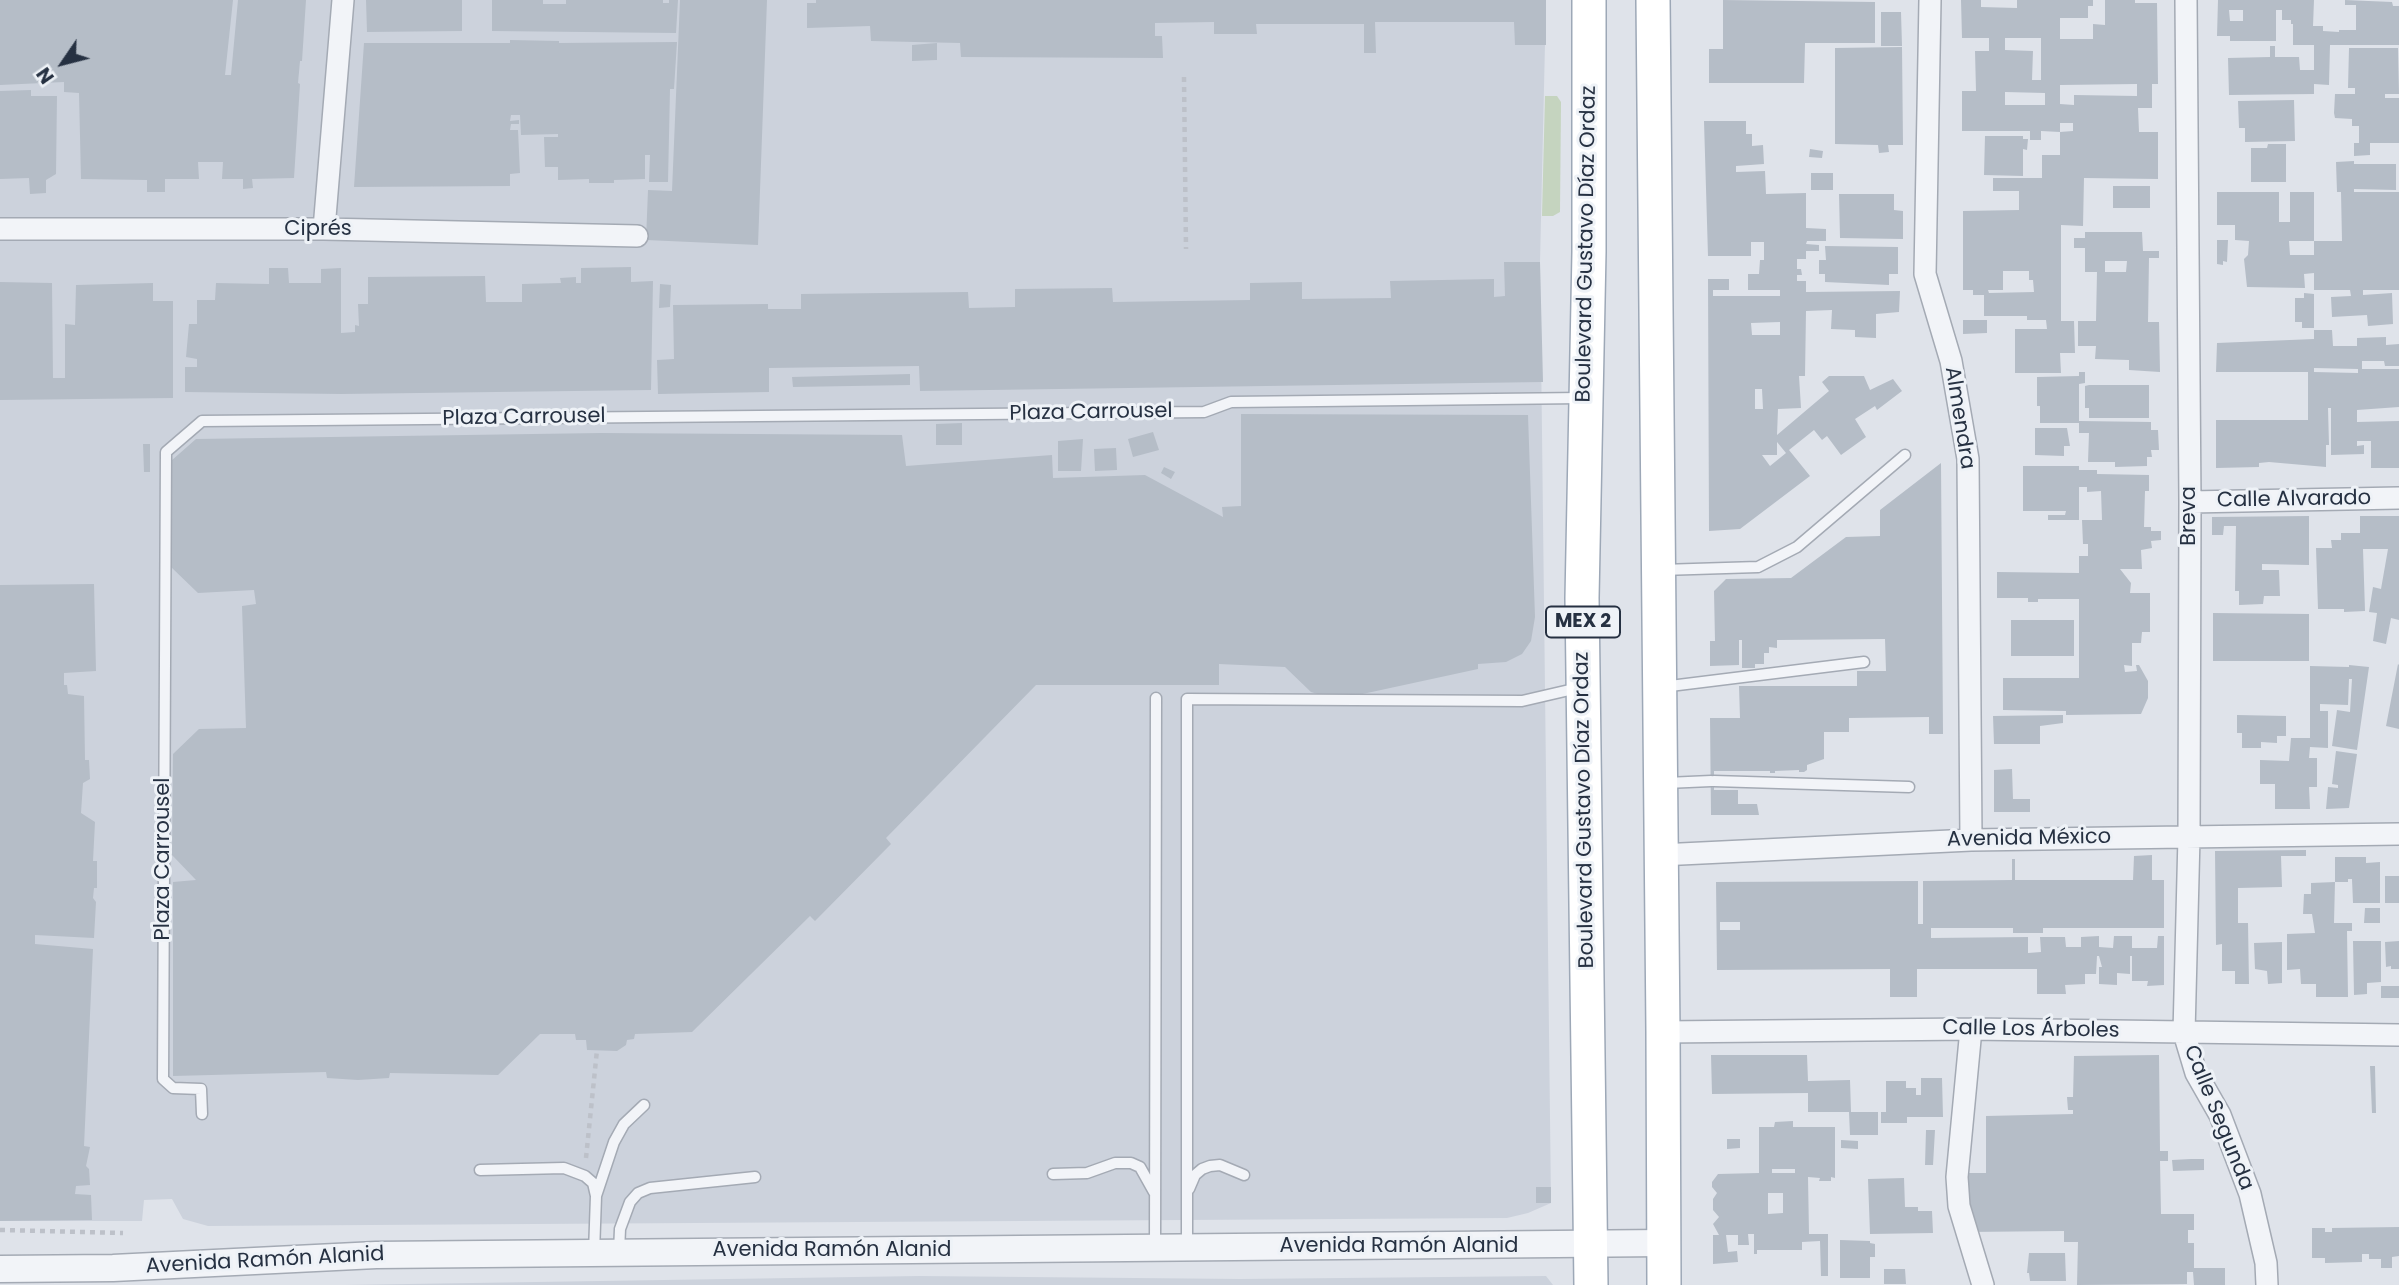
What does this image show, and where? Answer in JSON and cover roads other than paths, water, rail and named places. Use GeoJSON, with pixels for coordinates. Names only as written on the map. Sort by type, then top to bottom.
{"type":"FeatureCollection","features":[{"type":"Feature","properties":{"kind":"main road","name":"Boulevard Gustavo Díaz Ordaz"},"geometry":{"type":"LineString","coordinates":[[1589,0],[1589,252],[1582,598],[1591,1285]]}},
{"type":"Feature","properties":{"kind":"main road"},"geometry":{"type":"LineString","coordinates":[[1653,0],[1664,1285]]}},
{"type":"Feature","properties":{"kind":"street"},"geometry":{"type":"LineString","coordinates":[[324,229],[343,0]]}},
{"type":"Feature","properties":{"kind":"street","name":"Almendra"},"geometry":{"type":"LineString","coordinates":[[1930,0],[1925,274],[1951,361],[1968,459],[1971,839]]}},
{"type":"Feature","properties":{"kind":"street","name":"Breva"},"geometry":{"type":"LineString","coordinates":[[2184,1032],[2189,837],[2190,502],[2186,0]]}},
{"type":"Feature","properties":{"kind":"street","name":"Ciprés"},"geometry":{"type":"LineString","coordinates":[[0,229],[324,229],[637,236]]}},
{"type":"Feature","properties":{"kind":"street","name":"Calle Alvarado"},"geometry":{"type":"LineString","coordinates":[[2190,502],[2399,498]]}},
{"type":"Feature","properties":{"kind":"street","name":"Avenida México"},"geometry":{"type":"LineString","coordinates":[[1660,855],[1971,839],[2399,834]]}},
{"type":"Feature","properties":{"kind":"street"},"geometry":{"type":"LineString","coordinates":[[1970,1029],[1957,1177],[1959,1206],[1983,1285]]}},
{"type":"Feature","properties":{"kind":"street","name":"Calle Los Árboles"},"geometry":{"type":"LineString","coordinates":[[1663,1032],[1970,1029],[2399,1035]]}},
{"type":"Feature","properties":{"kind":"street","name":"Calle Segunda"},"geometry":{"type":"LineString","coordinates":[[2184,1032],[2196,1073],[2220,1115],[2250,1194],[2266,1264],[2267,1285]]}},
{"type":"Feature","properties":{"kind":"street","name":"Avenida Ramón Alanid"},"geometry":{"type":"LineString","coordinates":[[0,1269],[113,1268],[376,1255],[1663,1244]]}},
{"type":"Feature","properties":{"kind":"lane","name":"Plaza Carrousel"},"geometry":{"type":"LineString","coordinates":[[202,1114],[201,1089],[173,1088],[163,1079],[166,452],[202,421],[1204,412],[1231,402],[1563,396],[1585,398]]}},
{"type":"Feature","properties":{"kind":"lane"},"geometry":{"type":"LineString","coordinates":[[1658,570],[1758,567],[1797,547],[1905,455]]}},
{"type":"Feature","properties":{"kind":"lane"},"geometry":{"type":"LineString","coordinates":[[1659,687],[1864,662]]}},
{"type":"Feature","properties":{"kind":"lane"},"geometry":{"type":"LineString","coordinates":[[1187,1248],[1187,699],[1522,701],[1584,687]]}},
{"type":"Feature","properties":{"kind":"lane"},"geometry":{"type":"LineString","coordinates":[[1155,1248],[1156,698]]}},
{"type":"Feature","properties":{"kind":"lane"},"geometry":{"type":"LineString","coordinates":[[1660,783],[1713,781],[1909,787]]}},
{"type":"Feature","properties":{"kind":"lane"},"geometry":{"type":"LineString","coordinates":[[596,1196],[614,1142],[624,1124],[644,1105]]}},
{"type":"Feature","properties":{"kind":"lane"},"geometry":{"type":"LineString","coordinates":[[1053,1174],[1087,1173],[1115,1163],[1131,1163],[1140,1167],[1156,1194]]}},
{"type":"Feature","properties":{"kind":"lane"},"geometry":{"type":"LineString","coordinates":[[1187,1194],[1195,1175],[1202,1169],[1220,1165],[1244,1175]]}},
{"type":"Feature","properties":{"kind":"lane"},"geometry":{"type":"LineString","coordinates":[[480,1170],[564,1168],[585,1176],[593,1183],[607,1253]]}},
{"type":"Feature","properties":{"kind":"lane"},"geometry":{"type":"LineString","coordinates":[[607,1253],[630,1202],[638,1192],[650,1188],[755,1177]]}}]}
